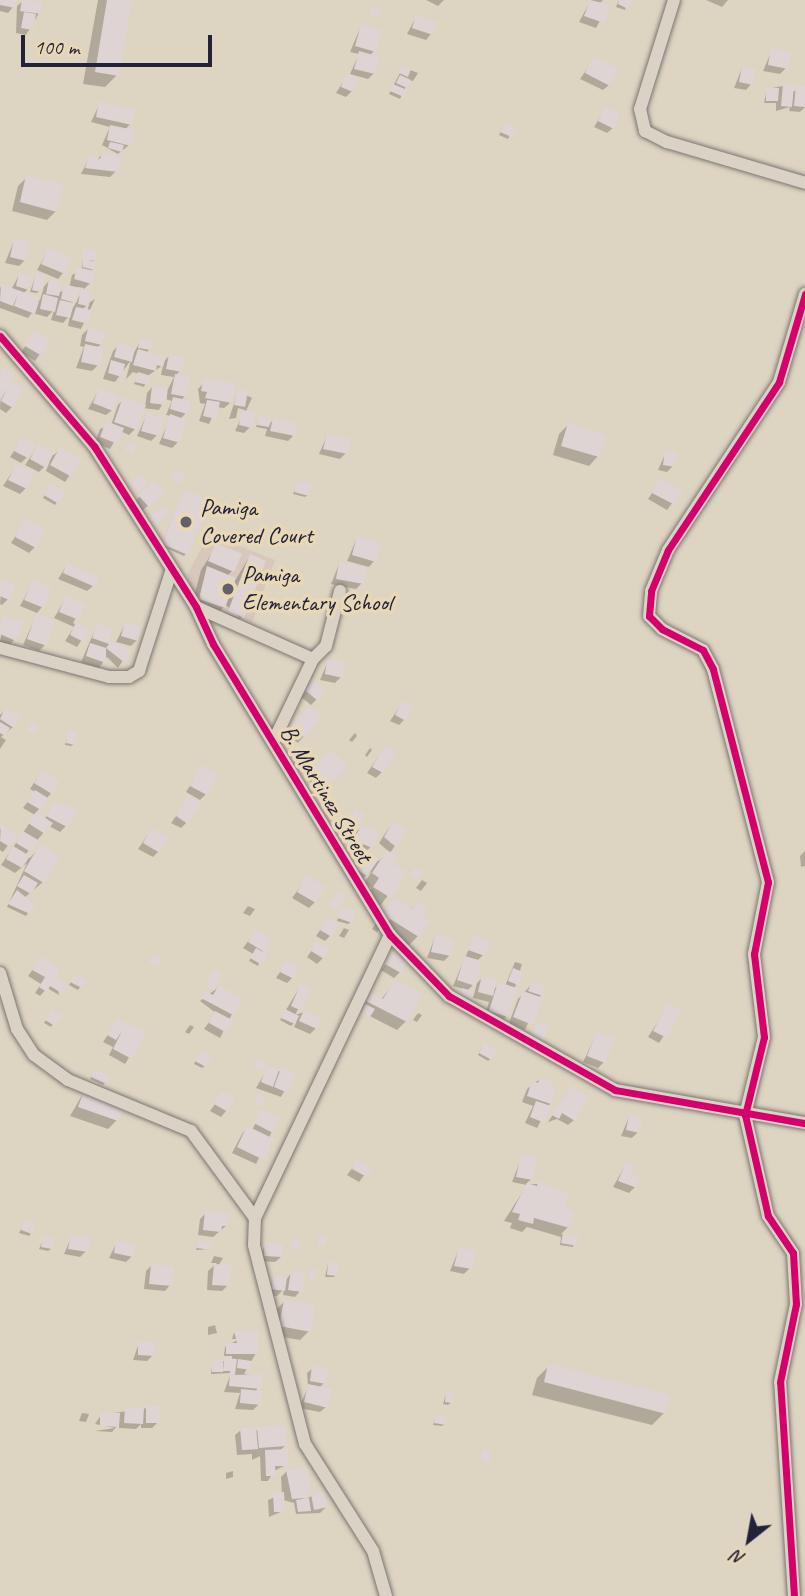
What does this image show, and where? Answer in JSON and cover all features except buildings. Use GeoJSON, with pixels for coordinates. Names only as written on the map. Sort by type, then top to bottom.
{"type":"FeatureCollection","features":[{"type":"Feature","properties":{"kind":"street"},"geometry":{"type":"LineString","coordinates":[[674,0],[640,109],[645,131],[678,146],[805,183]]}},
{"type":"Feature","properties":{"kind":"street"},"geometry":{"type":"LineString","coordinates":[[794,1596],[780,1382],[796,1304],[793,1253],[768,1216],[745,1115],[764,1037],[754,954],[768,882],[712,669],[703,650],[662,629],[649,616],[650,603],[668,550],[779,382],[805,294]]}},
{"type":"Feature","properties":{"kind":"street","name":"B. Martinez Street"},"geometry":{"type":"LineString","coordinates":[[0,336],[94,446],[196,607],[273,743],[390,935],[449,996],[478,1016],[615,1090],[805,1124]]}},
{"type":"Feature","properties":{"kind":"street"},"geometry":{"type":"LineString","coordinates":[[0,648],[109,677],[129,677],[139,671],[172,569]]}},
{"type":"Feature","properties":{"kind":"street"},"geometry":{"type":"LineString","coordinates":[[273,743],[313,659],[326,646],[340,591]]}},
{"type":"Feature","properties":{"kind":"street"},"geometry":{"type":"LineString","coordinates":[[196,607],[313,659]]}},
{"type":"Feature","properties":{"kind":"street"},"geometry":{"type":"LineString","coordinates":[[386,1596],[373,1552],[305,1444],[265,1299],[254,1245],[255,1218],[390,935]]}},
{"type":"Feature","properties":{"kind":"street"},"geometry":{"type":"LineString","coordinates":[[0,973],[17,1029],[34,1055],[68,1080],[191,1131],[255,1218]]}},
{"type":"Feature","properties":{"kind":"shaded area","name":"Pamiga Elementary School"},"geometry":{"type":"Polygon","coordinates":[[[209,534],[275,560],[251,626],[197,603],[187,575],[209,534]]]}},
{"type":"Feature","properties":{"kind":"cycle path"},"geometry":{"type":"LineString","coordinates":[[794,1596],[780,1382],[796,1304],[793,1253],[768,1216],[745,1115],[764,1037],[754,954],[768,882],[713,669],[703,650],[662,629],[649,616],[651,591],[668,550],[779,382],[805,294]]}},
{"type":"Feature","properties":{"kind":"cycle path"},"geometry":{"type":"LineString","coordinates":[[0,336],[94,446],[196,607],[213,644],[390,935],[449,996],[615,1090],[805,1123]]}},
{"type":"Feature","properties":{"kind":"place","name":"Pamiga Covered Court"},"geometry":{"type":"Point","coordinates":[186,522]}},
{"type":"Feature","properties":{"kind":"place","name":"Pamiga Elementary School"},"geometry":{"type":"Point","coordinates":[228,589]}}]}
